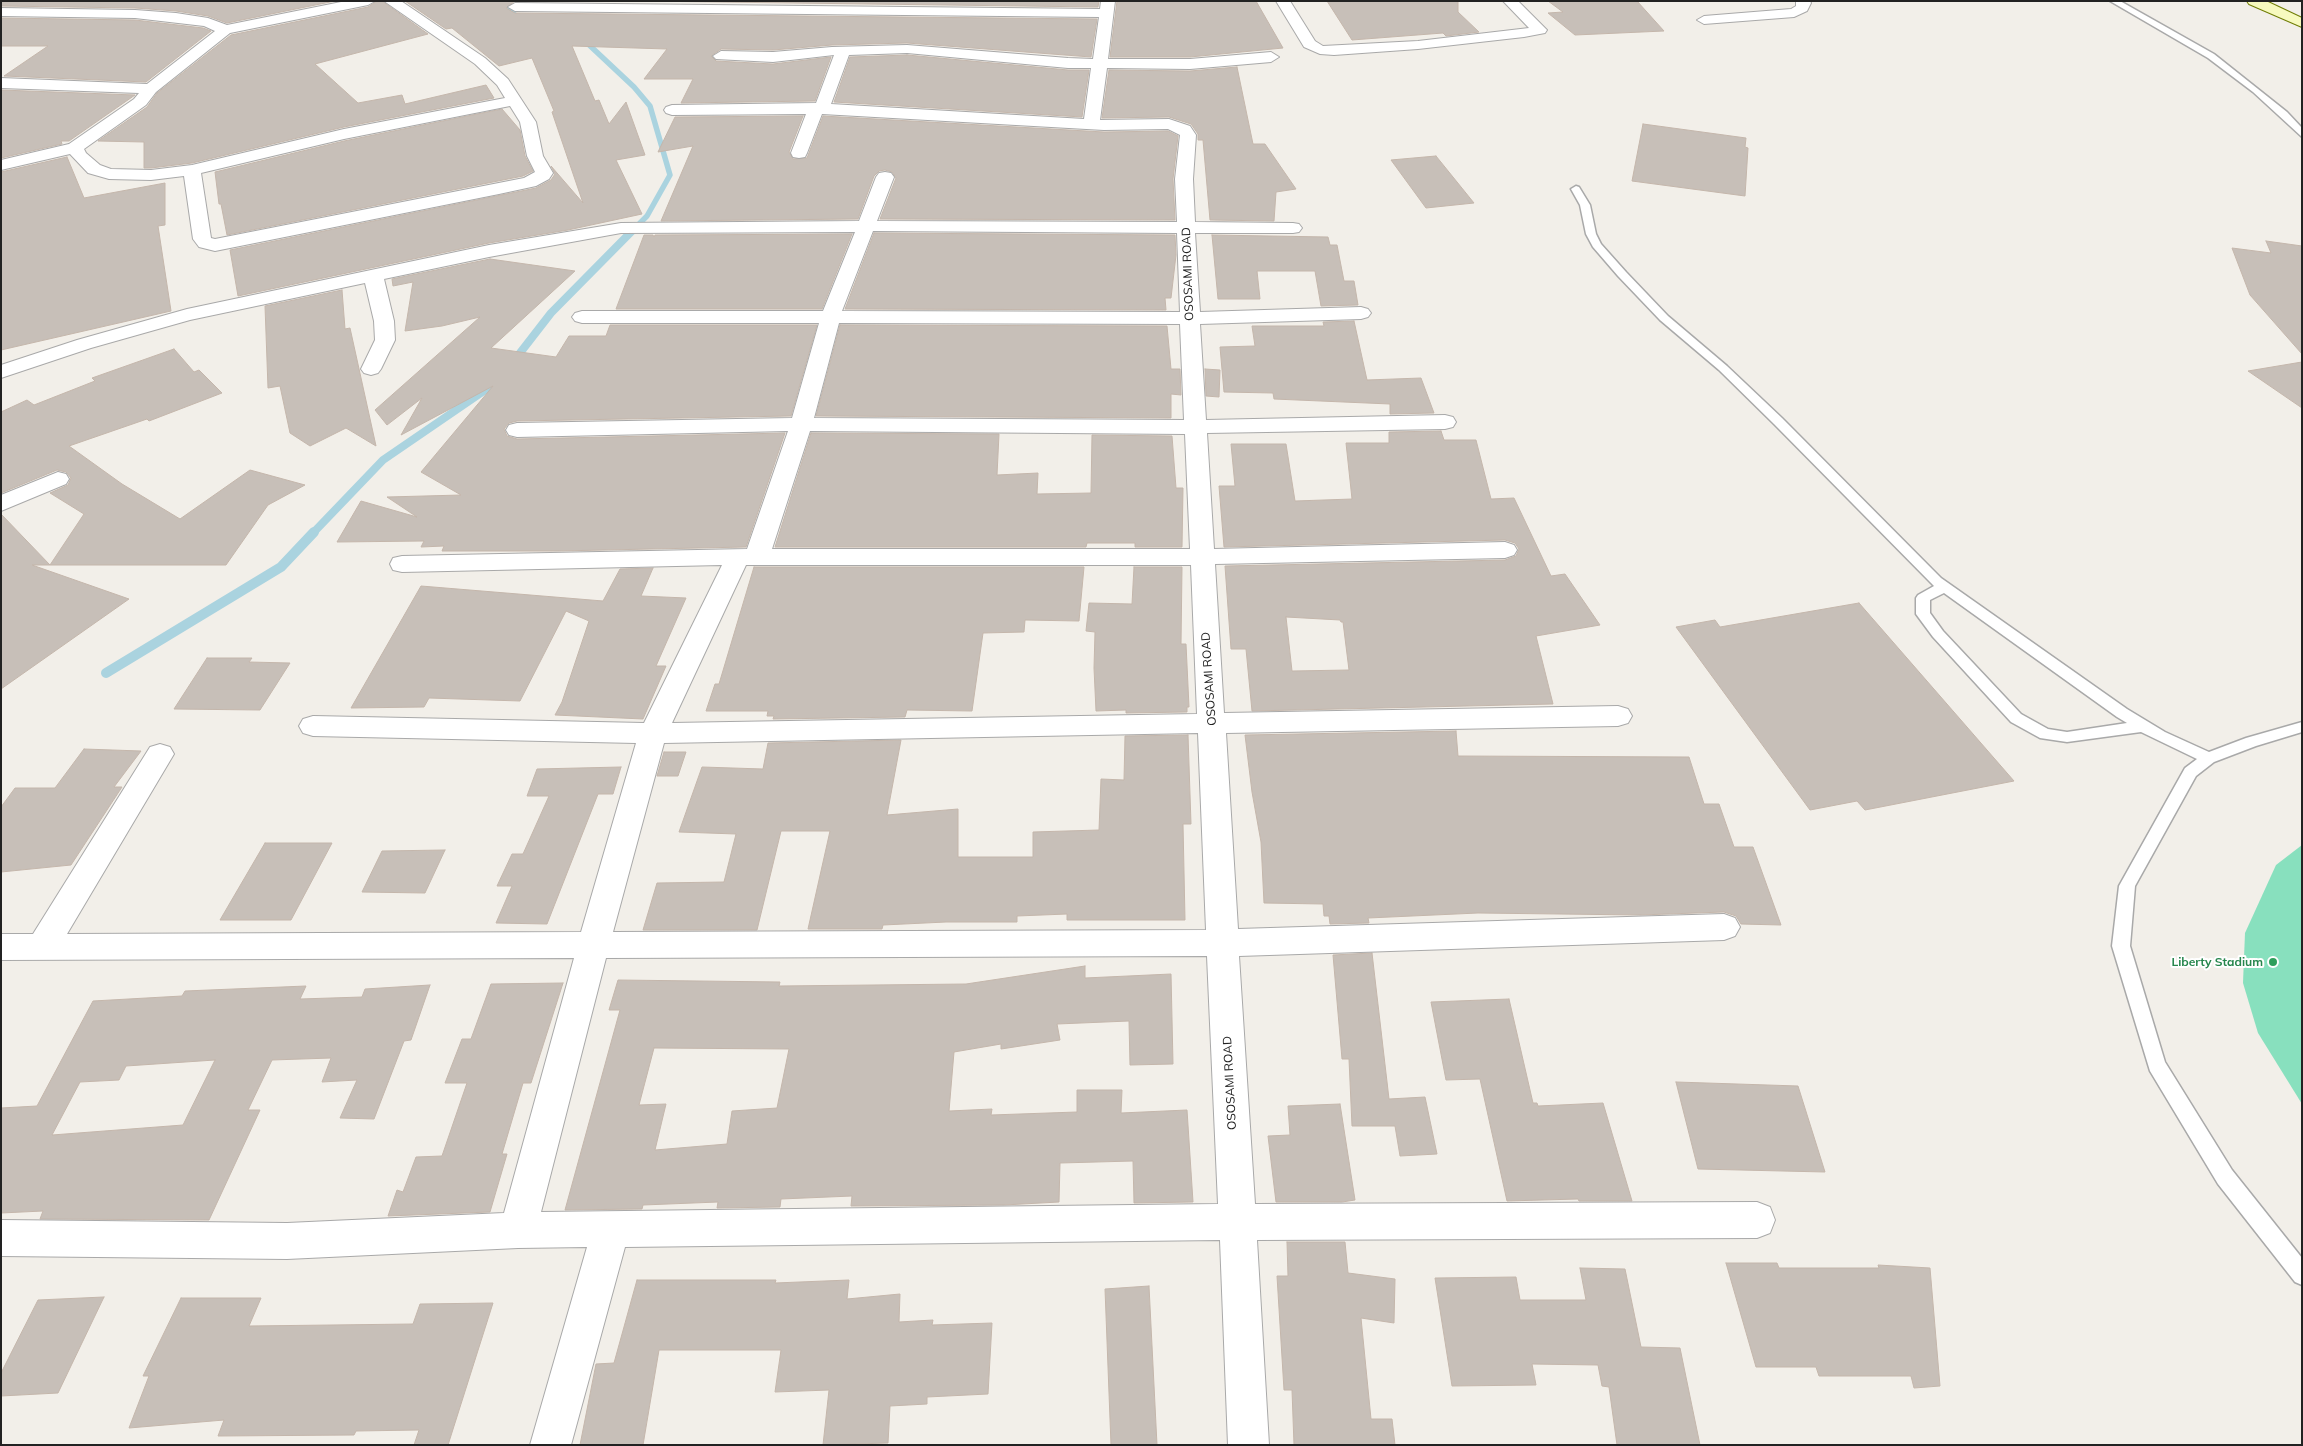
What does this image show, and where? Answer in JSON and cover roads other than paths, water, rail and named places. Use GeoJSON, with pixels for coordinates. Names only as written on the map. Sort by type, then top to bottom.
{"type":"FeatureCollection","features":[{"type":"Feature","properties":{"kind":"street"},"geometry":{"type":"LineString","coordinates":[[1,165],[74,148],[140,102],[150,89],[197,54],[225,30],[368,1]]}},
{"type":"Feature","properties":{"kind":"street"},"geometry":{"type":"LineString","coordinates":[[192,170],[202,239],[206,243],[215,245],[538,179],[544,172],[535,156],[528,122],[503,82],[480,62],[391,1]]}},
{"type":"Feature","properties":{"kind":"street"},"geometry":{"type":"LineString","coordinates":[[1283,1],[1309,44],[1320,50],[1334,51],[1428,44],[1540,30],[1510,1]]}},
{"type":"Feature","properties":{"kind":"street"},"geometry":{"type":"LineString","coordinates":[[1704,20],[1794,13],[1802,8],[1804,3],[1802,1]]}},
{"type":"Feature","properties":{"kind":"street"},"geometry":{"type":"LineString","coordinates":[[2254,1],[2302,23]]}},
{"type":"Feature","properties":{"kind":"street"},"geometry":{"type":"LineString","coordinates":[[514,7],[622,4],[1108,7],[1092,119],[1094,124]]}},
{"type":"Feature","properties":{"kind":"street"},"geometry":{"type":"LineString","coordinates":[[1,12],[134,14],[176,17],[208,22],[225,30]]}},
{"type":"Feature","properties":{"kind":"street"},"geometry":{"type":"LineString","coordinates":[[721,56],[773,57],[908,48],[1036,61],[1101,63],[1190,64],[1271,58]]}},
{"type":"Feature","properties":{"kind":"street"},"geometry":{"type":"LineString","coordinates":[[798,153],[843,51]]}},
{"type":"Feature","properties":{"kind":"street"},"geometry":{"type":"LineString","coordinates":[[1,83],[150,89]]}},
{"type":"Feature","properties":{"kind":"street"},"geometry":{"type":"LineString","coordinates":[[74,148],[94,169],[109,174],[151,175],[192,170],[344,134],[514,101]]}},
{"type":"Feature","properties":{"kind":"street","name":"OSOSAMI ROAD"},"geometry":{"type":"LineString","coordinates":[[672,110],[819,108],[1020,121],[1094,124],[1169,124],[1184,129],[1188,134],[1184,179],[1201,557],[1212,722],[1249,1445]]}},
{"type":"Feature","properties":{"kind":"street"},"geometry":{"type":"LineString","coordinates":[[518,1230],[593,946],[653,733],[748,557],[801,424],[830,318],[885,177]]}},
{"type":"Feature","properties":{"kind":"street"},"geometry":{"type":"LineString","coordinates":[[1,372],[84,344],[186,315],[373,274],[621,228],[1186,226],[1293,228]]}},
{"type":"Feature","properties":{"kind":"street"},"geometry":{"type":"LineString","coordinates":[[371,369],[385,340],[384,321],[373,274]]}},
{"type":"Feature","properties":{"kind":"street"},"geometry":{"type":"LineString","coordinates":[[582,317],[1190,318],[1361,313]]}},
{"type":"Feature","properties":{"kind":"street"},"geometry":{"type":"LineString","coordinates":[[517,430],[801,424],[1195,427],[1445,422]]}},
{"type":"Feature","properties":{"kind":"street"},"geometry":{"type":"LineString","coordinates":[[1,504],[58,479]]}},
{"type":"Feature","properties":{"kind":"street"},"geometry":{"type":"LineString","coordinates":[[402,564],[748,557],[1201,557],[1505,550]]}},
{"type":"Feature","properties":{"kind":"street"},"geometry":{"type":"LineString","coordinates":[[313,726],[653,733],[1618,716]]}},
{"type":"Feature","properties":{"kind":"street"},"geometry":{"type":"LineString","coordinates":[[42,947],[160,754]]}},
{"type":"Feature","properties":{"kind":"street"},"geometry":{"type":"LineString","coordinates":[[1,947],[1223,943],[1724,927]]}},
{"type":"Feature","properties":{"kind":"street"},"geometry":{"type":"LineString","coordinates":[[1,1238],[287,1241],[518,1230],[1238,1222],[1757,1220]]}},
{"type":"Feature","properties":{"kind":"street"},"geometry":{"type":"LineString","coordinates":[[550,1445],[611,1230]]}},
{"type":"Feature","properties":{"kind":"lane"},"geometry":{"type":"LineString","coordinates":[[2114,1],[2210,56],[2256,90],[2284,114],[2302,134]]}},
{"type":"Feature","properties":{"kind":"lane"},"geometry":{"type":"LineString","coordinates":[[1576,189],[1585,205],[1590,234],[1596,244],[1622,274],[1664,318],[1730,374],[1838,481],[1910,557],[1944,587],[2122,713],[2160,736],[2209,758]]}},
{"type":"Feature","properties":{"kind":"lane"},"geometry":{"type":"LineString","coordinates":[[1944,587],[1923,598],[1923,614],[1938,634],[2016,718],[2045,734],[2067,737],[2143,726]]}},
{"type":"Feature","properties":{"kind":"lane"},"geometry":{"type":"LineString","coordinates":[[2302,727],[2251,742],[2209,758],[2190,772],[2127,886],[2121,946],[2157,1065],[2225,1177],[2302,1274]]}},
{"type":"Feature","properties":{"kind":"waterway"},"geometry":{"type":"LineString","coordinates":[[506,1],[517,19],[523,21]]}},
{"type":"Feature","properties":{"kind":"waterway"},"geometry":{"type":"LineString","coordinates":[[579,40],[586,42],[634,87],[650,106],[670,175],[647,216],[633,230]]}},
{"type":"Feature","properties":{"kind":"waterway"},"geometry":{"type":"LineString","coordinates":[[513,362],[551,313],[633,230]]}},
{"type":"Feature","properties":{"kind":"waterway"},"geometry":{"type":"LineString","coordinates":[[313,533],[383,460],[494,384]]}},
{"type":"Feature","properties":{"kind":"waterway"},"geometry":{"type":"LineString","coordinates":[[106,673],[281,567],[314,532]]}},
{"type":"Feature","properties":{"kind":"place","name":"Liberty Stadium"},"geometry":{"type":"Point","coordinates":[2273,962]}}]}
